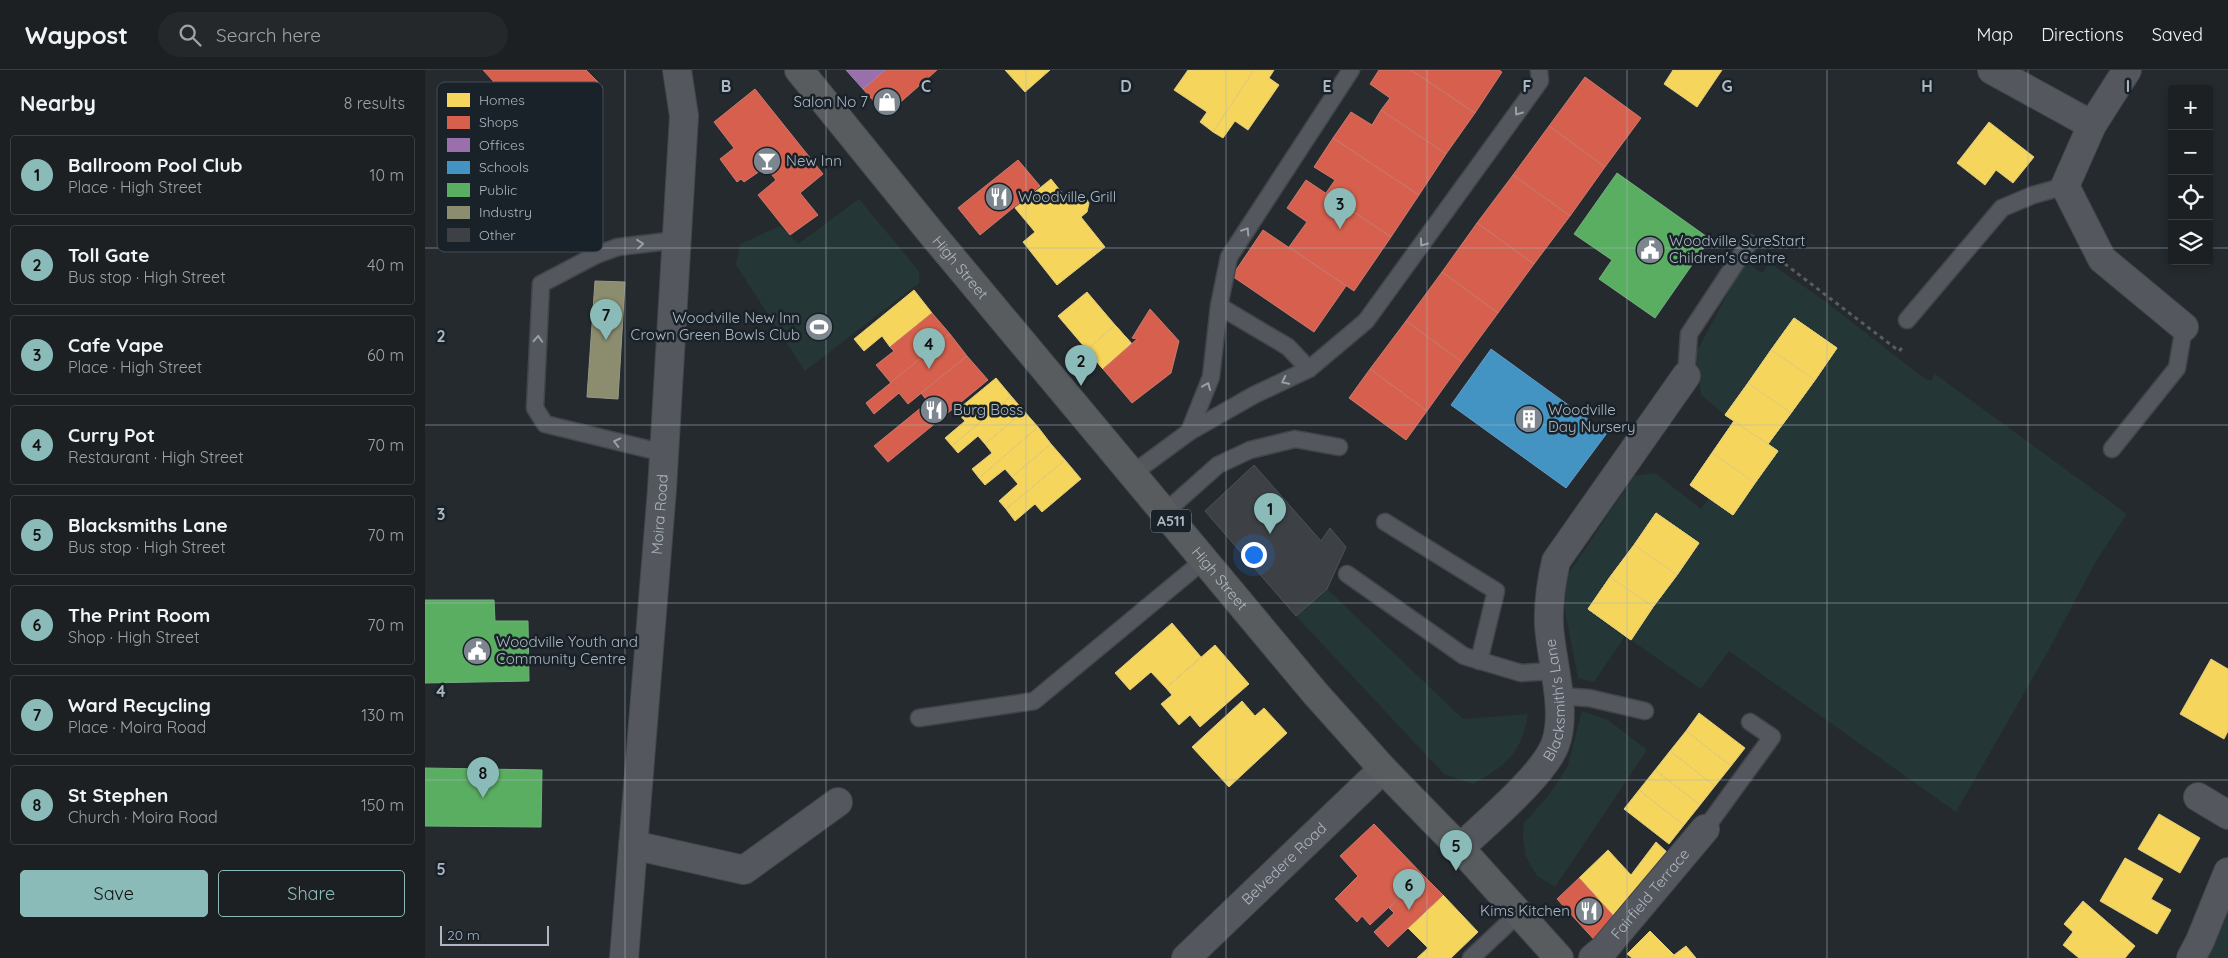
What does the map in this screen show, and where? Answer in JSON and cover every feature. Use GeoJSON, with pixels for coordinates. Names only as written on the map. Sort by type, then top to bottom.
{"type":"FeatureCollection","features":[{"type":"Feature","properties":{"kind":"highway","name":"High Street"},"geometry":{"type":"LineString","coordinates":[[799,70],[931,234],[1315,693],[1383,769],[1460,848],[1559,958]]}},
{"type":"Feature","properties":{"kind":"street","name":"Moira Road"},"geometry":{"type":"LineString","coordinates":[[624,958],[664,454],[677,240],[684,116],[677,70]]}},
{"type":"Feature","properties":{"kind":"street"},"geometry":{"type":"LineString","coordinates":[[1992,70],[2092,126]]}},
{"type":"Feature","properties":{"kind":"street"},"geometry":{"type":"LineString","coordinates":[[2127,70],[2092,126],[2065,186],[2102,259],[2184,327]]}},
{"type":"Feature","properties":{"kind":"street","name":"Blacksmith's Lane"},"geometry":{"type":"LineString","coordinates":[[1460,848],[1539,771],[1555,745],[1560,716],[1549,625],[1549,591],[1556,561],[1686,376]]}},
{"type":"Feature","properties":{"kind":"street","name":"Belvedere Road"},"geometry":{"type":"LineString","coordinates":[[1186,958],[1383,769]]}},
{"type":"Feature","properties":{"kind":"street"},"geometry":{"type":"LineString","coordinates":[[2199,797],[2228,815]]}},
{"type":"Feature","properties":{"kind":"street"},"geometry":{"type":"LineString","coordinates":[[633,845],[744,870],[839,802]]}},
{"type":"Feature","properties":{"kind":"street","name":"Fairfield Terrace"},"geometry":{"type":"LineString","coordinates":[[1593,958],[1605,948],[1705,829]]}},
{"type":"Feature","properties":{"kind":"street"},"geometry":{"type":"LineString","coordinates":[[2191,958],[2200,941],[2228,872]]}},
{"type":"Feature","properties":{"kind":"lane"},"geometry":{"type":"LineString","coordinates":[[1189,432],[1211,377],[1219,306],[1229,257],[1351,70]]}},
{"type":"Feature","properties":{"kind":"lane"},"geometry":{"type":"LineString","coordinates":[[1132,474],[1189,432],[1254,396],[1309,370],[1367,321],[1540,81],[1539,70]]}},
{"type":"Feature","properties":{"kind":"lane"},"geometry":{"type":"LineString","coordinates":[[1907,320],[2003,208],[2033,195],[2065,186]]}},
{"type":"Feature","properties":{"kind":"lane"},"geometry":{"type":"LineString","coordinates":[[664,454],[545,424],[535,408],[541,284],[596,255],[618,247],[677,240]]}},
{"type":"Feature","properties":{"kind":"lane"},"geometry":{"type":"LineString","coordinates":[[1686,376],[1689,334],[1746,247]]}},
{"type":"Feature","properties":{"kind":"lane"},"geometry":{"type":"LineString","coordinates":[[1219,306],[1288,347],[1309,370]]}},
{"type":"Feature","properties":{"kind":"lane"},"geometry":{"type":"LineString","coordinates":[[2112,449],[2177,368],[2184,327]]}},
{"type":"Feature","properties":{"kind":"lane"},"geometry":{"type":"LineString","coordinates":[[1164,513],[1218,465],[1250,450],[1295,439],[1339,447]]}},
{"type":"Feature","properties":{"kind":"lane"},"geometry":{"type":"LineString","coordinates":[[1385,522],[1496,591],[1479,661]]}},
{"type":"Feature","properties":{"kind":"lane"},"geometry":{"type":"LineString","coordinates":[[919,718],[1034,700],[1203,561]]}},
{"type":"Feature","properties":{"kind":"lane"},"geometry":{"type":"LineString","coordinates":[[1347,574],[1464,656],[1556,684],[1589,698],[1645,711]]}},
{"type":"Feature","properties":{"kind":"lane"},"geometry":{"type":"LineString","coordinates":[[1705,829],[1772,737],[1750,722]]}},
{"type":"Feature","properties":{"kind":"lane"},"geometry":{"type":"LineString","coordinates":[[1471,958],[1518,914]]}},
{"type":"Feature","properties":{"kind":"path"},"geometry":{"type":"LineString","coordinates":[[1746,247],[1762,263],[1771,253],[1899,351],[1912,336],[1907,320]]}},
{"type":"Feature","properties":{"kind":"shaded area","name":"Woodville New Inn Crown Green Bowls Club"},"geometry":{"type":"Polygon","coordinates":[[[859,199],[919,271],[919,283],[805,371],[736,265],[740,244],[780,226],[798,244],[859,199]]]}},
{"type":"Feature","properties":{"kind":"shaded area"},"geometry":{"type":"Polygon","coordinates":[[[1745,261],[1762,273],[1770,263],[1826,302],[1921,376],[1931,381],[1935,374],[2127,514],[2095,563],[2048,651],[1956,812],[1729,651],[1701,689],[1631,640],[1699,543],[1657,513],[1588,609],[1625,636],[1594,682],[1578,678],[1564,606],[1565,579],[1634,476],[1655,473],[1701,509],[1709,498],[1733,515],[1778,451],[1768,444],[1837,348],[1794,318],[1725,415],[1701,395],[1696,353],[1745,261]]]}},
{"type":"Feature","properties":{"kind":"shaded area"},"geometry":{"type":"Polygon","coordinates":[[[1327,589],[1463,719],[1528,714],[1521,739],[1511,757],[1495,771],[1473,784],[1444,774],[1296,616],[1327,589]]]}},
{"type":"Feature","properties":{"kind":"shaded area"},"geometry":{"type":"Polygon","coordinates":[[[1582,711],[1608,720],[1647,750],[1555,887],[1537,876],[1526,857],[1523,838],[1524,823],[1549,795],[1567,768],[1582,711]]]}},
{"type":"Feature","properties":{"kind":"shaded area"},"geometry":{"type":"Polygon","coordinates":[[[2228,911],[2228,958],[2205,958],[2227,913],[2228,911]]]}},
{"type":"Feature","properties":{"kind":"building: Homes"},"geometry":{"type":"Polygon","coordinates":[[[1005,70],[1050,70],[1025,92],[1005,70]]]}},
{"type":"Feature","properties":{"kind":"building: Homes"},"geometry":{"type":"Polygon","coordinates":[[[1188,70],[1254,70],[1213,132],[1200,122],[1207,112],[1174,90],[1188,70]]]}},
{"type":"Feature","properties":{"kind":"building: Homes"},"geometry":{"type":"Polygon","coordinates":[[[1254,70],[1274,70],[1269,78],[1279,85],[1248,130],[1235,121],[1223,138],[1213,132],[1254,70]]]}},
{"type":"Feature","properties":{"kind":"building: Homes"},"geometry":{"type":"Polygon","coordinates":[[[1673,70],[1722,70],[1697,107],[1664,84],[1673,70]]]}},
{"type":"Feature","properties":{"kind":"building: Homes"},"geometry":{"type":"Polygon","coordinates":[[[1989,122],[2034,157],[2013,183],[1996,170],[1985,185],[1957,163],[1989,122]]]}},
{"type":"Feature","properties":{"kind":"building: Homes"},"geometry":{"type":"Polygon","coordinates":[[[1051,179],[1067,199],[1074,193],[1083,194],[1089,203],[1087,212],[1081,217],[1105,247],[1057,285],[1023,242],[1035,232],[1015,208],[1051,179]]]}},
{"type":"Feature","properties":{"kind":"building: Homes"},"geometry":{"type":"Polygon","coordinates":[[[914,290],[932,313],[890,347],[882,336],[864,351],[854,339],[914,290]]]}},
{"type":"Feature","properties":{"kind":"building: Homes"},"geometry":{"type":"Polygon","coordinates":[[[1087,292],[1115,325],[1087,350],[1058,316],[1087,292]]]}},
{"type":"Feature","properties":{"kind":"building: Homes"},"geometry":{"type":"Polygon","coordinates":[[[1794,318],[1837,348],[1815,380],[1771,350],[1794,318]]]}},
{"type":"Feature","properties":{"kind":"building: Homes"},"geometry":{"type":"Polygon","coordinates":[[[1794,318],[1837,348],[1815,380],[1771,350],[1794,318]]]}},
{"type":"Feature","properties":{"kind":"building: Homes"},"geometry":{"type":"Polygon","coordinates":[[[1115,325],[1132,344],[1103,369],[1087,350],[1115,325]]]}},
{"type":"Feature","properties":{"kind":"building: Homes"},"geometry":{"type":"Polygon","coordinates":[[[1115,325],[1132,344],[1103,369],[1087,350],[1115,325]]]}},
{"type":"Feature","properties":{"kind":"building: Homes"},"geometry":{"type":"Polygon","coordinates":[[[1771,350],[1815,380],[1791,413],[1748,383],[1771,350]]]}},
{"type":"Feature","properties":{"kind":"building: Homes"},"geometry":{"type":"Polygon","coordinates":[[[1771,350],[1815,380],[1791,413],[1748,383],[1771,350]]]}},
{"type":"Feature","properties":{"kind":"building: Homes"},"geometry":{"type":"Polygon","coordinates":[[[996,378],[1011,396],[952,446],[945,438],[965,421],[956,411],[996,378]]]}},
{"type":"Feature","properties":{"kind":"building: Homes"},"geometry":{"type":"Polygon","coordinates":[[[1748,383],[1791,413],[1768,444],[1725,415],[1748,383]]]}},
{"type":"Feature","properties":{"kind":"building: Homes"},"geometry":{"type":"Polygon","coordinates":[[[1748,383],[1791,413],[1768,444],[1725,415],[1748,383]]]}},
{"type":"Feature","properties":{"kind":"building: Homes"},"geometry":{"type":"Polygon","coordinates":[[[1011,396],[1024,411],[985,444],[978,436],[958,453],[952,446],[1011,396]]]}},
{"type":"Feature","properties":{"kind":"building: Homes"},"geometry":{"type":"Polygon","coordinates":[[[1024,411],[1038,427],[979,478],[972,469],[992,453],[985,444],[1024,411]]]}},
{"type":"Feature","properties":{"kind":"building: Homes"},"geometry":{"type":"Polygon","coordinates":[[[1734,421],[1778,451],[1755,483],[1712,453],[1734,421]]]}},
{"type":"Feature","properties":{"kind":"building: Homes"},"geometry":{"type":"Polygon","coordinates":[[[1734,421],[1778,451],[1755,483],[1712,453],[1734,421]]]}},
{"type":"Feature","properties":{"kind":"building: Homes"},"geometry":{"type":"Polygon","coordinates":[[[1038,427],[1051,444],[1012,477],[1005,469],[985,485],[979,478],[1038,427]]]}},
{"type":"Feature","properties":{"kind":"building: Homes"},"geometry":{"type":"Polygon","coordinates":[[[1051,444],[1065,460],[1006,509],[999,501],[1018,484],[1012,477],[1051,444]]]}},
{"type":"Feature","properties":{"kind":"building: Homes"},"geometry":{"type":"Polygon","coordinates":[[[1712,453],[1755,483],[1733,515],[1690,485],[1712,453]]]}},
{"type":"Feature","properties":{"kind":"building: Homes"},"geometry":{"type":"Polygon","coordinates":[[[1712,453],[1755,483],[1733,515],[1690,485],[1712,453]]]}},
{"type":"Feature","properties":{"kind":"building: Homes"},"geometry":{"type":"Polygon","coordinates":[[[1065,460],[1081,479],[1042,512],[1035,504],[1015,521],[1006,509],[1065,460]]]}},
{"type":"Feature","properties":{"kind":"building: Homes"},"geometry":{"type":"Polygon","coordinates":[[[1656,513],[1699,543],[1677,575],[1634,545],[1656,513]]]}},
{"type":"Feature","properties":{"kind":"building: Homes"},"geometry":{"type":"Polygon","coordinates":[[[1656,513],[1699,543],[1677,575],[1634,545],[1656,513]]]}},
{"type":"Feature","properties":{"kind":"building: Homes"},"geometry":{"type":"Polygon","coordinates":[[[1634,545],[1677,575],[1653,607],[1610,577],[1634,545]]]}},
{"type":"Feature","properties":{"kind":"building: Homes"},"geometry":{"type":"Polygon","coordinates":[[[1634,545],[1677,575],[1653,607],[1610,577],[1634,545]]]}},
{"type":"Feature","properties":{"kind":"building: Homes"},"geometry":{"type":"Polygon","coordinates":[[[1610,577],[1653,607],[1631,640],[1588,609],[1610,577]]]}},
{"type":"Feature","properties":{"kind":"building: Homes"},"geometry":{"type":"Polygon","coordinates":[[[1610,577],[1653,607],[1631,640],[1588,609],[1610,577]]]}},
{"type":"Feature","properties":{"kind":"building: Homes"},"geometry":{"type":"Polygon","coordinates":[[[1172,623],[1201,657],[1166,688],[1151,672],[1130,690],[1115,673],[1172,623]]]}},
{"type":"Feature","properties":{"kind":"building: Homes"},"geometry":{"type":"Polygon","coordinates":[[[1215,645],[1249,684],[1200,727],[1190,715],[1179,725],[1161,704],[1172,695],[1166,688],[1215,645]]]}},
{"type":"Feature","properties":{"kind":"building: Homes"},"geometry":{"type":"Polygon","coordinates":[[[2211,659],[2228,669],[2228,731],[2224,739],[2180,714],[2211,659]]]}},
{"type":"Feature","properties":{"kind":"building: Homes"},"geometry":{"type":"Polygon","coordinates":[[[1242,701],[1255,716],[1264,708],[1287,733],[1229,787],[1192,747],[1242,701]]]}},
{"type":"Feature","properties":{"kind":"building: Homes"},"geometry":{"type":"Polygon","coordinates":[[[1699,713],[1745,748],[1731,766],[1686,731],[1699,713]]]}},
{"type":"Feature","properties":{"kind":"building: Homes"},"geometry":{"type":"Polygon","coordinates":[[[1686,731],[1731,766],[1715,786],[1670,751],[1686,731]]]}},
{"type":"Feature","properties":{"kind":"building: Homes"},"geometry":{"type":"Polygon","coordinates":[[[1670,751],[1715,786],[1700,805],[1655,770],[1670,751]]]}},
{"type":"Feature","properties":{"kind":"building: Homes"},"geometry":{"type":"Polygon","coordinates":[[[1655,770],[1700,805],[1684,825],[1639,790],[1655,770]]]}},
{"type":"Feature","properties":{"kind":"building: Homes"},"geometry":{"type":"Polygon","coordinates":[[[1639,790],[1684,825],[1669,844],[1624,809],[1639,790]]]}},
{"type":"Feature","properties":{"kind":"building: Homes"},"geometry":{"type":"Polygon","coordinates":[[[2159,814],[2200,838],[2180,873],[2138,849],[2159,814]]]}},
{"type":"Feature","properties":{"kind":"building: Homes"},"geometry":{"type":"Polygon","coordinates":[[[1656,842],[1668,853],[1620,923],[1579,878],[1608,850],[1631,875],[1656,842]]]}},
{"type":"Feature","properties":{"kind":"building: Homes"},"geometry":{"type":"Polygon","coordinates":[[[2125,858],[2163,879],[2151,899],[2171,910],[2157,934],[2100,901],[2125,858]]]}},
{"type":"Feature","properties":{"kind":"building: Homes"},"geometry":{"type":"Polygon","coordinates":[[[1443,895],[1478,932],[1451,958],[1417,958],[1428,948],[1408,928],[1443,895]]]}},
{"type":"Feature","properties":{"kind":"building: Homes"},"geometry":{"type":"Polygon","coordinates":[[[2083,901],[2135,946],[2125,958],[2079,958],[2063,945],[2073,932],[2064,924],[2083,901]]]}},
{"type":"Feature","properties":{"kind":"building: Homes"},"geometry":{"type":"Polygon","coordinates":[[[1650,931],[1674,955],[1672,958],[1632,958],[1627,954],[1650,931]]]}},
{"type":"Feature","properties":{"kind":"building: Homes"},"geometry":{"type":"Polygon","coordinates":[[[1686,946],[1696,958],[1672,958],[1674,955],[1686,946]]]}},
{"type":"Feature","properties":{"kind":"building: Shops"},"geometry":{"type":"Polygon","coordinates":[[[483,70],[586,70],[598,82],[494,82],[483,70]]]}},
{"type":"Feature","properties":{"kind":"building: Shops","name":"Salon No 7"},"geometry":{"type":"Polygon","coordinates":[[[885,70],[937,70],[886,115],[863,89],[885,70]]]}},
{"type":"Feature","properties":{"kind":"building: Shops"},"geometry":{"type":"Polygon","coordinates":[[[1379,70],[1411,70],[1475,113],[1446,154],[1381,110],[1390,98],[1370,84],[1379,70]]]}},
{"type":"Feature","properties":{"kind":"building: Shops"},"geometry":{"type":"Polygon","coordinates":[[[1411,70],[1499,70],[1502,72],[1475,113],[1411,70]]]}},
{"type":"Feature","properties":{"kind":"building: Shops"},"geometry":{"type":"Polygon","coordinates":[[[1585,77],[1641,118],[1605,167],[1549,126],[1585,77]]]}},
{"type":"Feature","properties":{"kind":"building: Shops","name":"New Inn"},"geometry":{"type":"Polygon","coordinates":[[[755,89],[823,174],[800,193],[818,215],[790,235],[758,195],[776,180],[762,163],[757,167],[760,171],[744,182],[741,179],[737,182],[720,159],[734,148],[714,122],[755,89]]]}},
{"type":"Feature","properties":{"kind":"building: Shops"},"geometry":{"type":"Polygon","coordinates":[[[1381,110],[1446,154],[1419,195],[1333,138],[1351,112],[1372,125],[1381,110]]]}},
{"type":"Feature","properties":{"kind":"building: Shops"},"geometry":{"type":"Polygon","coordinates":[[[1549,126],[1605,167],[1570,216],[1513,175],[1549,126]]]}},
{"type":"Feature","properties":{"kind":"building: Shops"},"geometry":{"type":"Polygon","coordinates":[[[1333,138],[1419,195],[1391,237],[1326,193],[1335,180],[1314,167],[1333,138]]]}},
{"type":"Feature","properties":{"kind":"building: Shops","name":"Woodville Grill"},"geometry":{"type":"Polygon","coordinates":[[[1018,160],[1040,186],[980,235],[958,208],[1018,160]]]}},
{"type":"Feature","properties":{"kind":"building: Shops"},"geometry":{"type":"Polygon","coordinates":[[[1513,175],[1570,216],[1534,264],[1477,223],[1513,175]]]}},
{"type":"Feature","properties":{"kind":"building: Shops"},"geometry":{"type":"Polygon","coordinates":[[[1306,180],[1391,237],[1354,291],[1289,247],[1307,222],[1287,208],[1306,180]]]}},
{"type":"Feature","properties":{"kind":"building: Shops"},"geometry":{"type":"Polygon","coordinates":[[[1477,223],[1534,264],[1498,313],[1442,272],[1477,223]]]}},
{"type":"Feature","properties":{"kind":"building: Shops"},"geometry":{"type":"Polygon","coordinates":[[[1263,230],[1346,286],[1314,332],[1232,276],[1263,230]]]}},
{"type":"Feature","properties":{"kind":"building: Shops"},"geometry":{"type":"Polygon","coordinates":[[[1442,272],[1498,313],[1462,362],[1406,321],[1442,272]]]}},
{"type":"Feature","properties":{"kind":"building: Shops"},"geometry":{"type":"Polygon","coordinates":[[[1150,309],[1179,341],[1171,373],[1132,403],[1103,369],[1137,339],[1132,338],[1150,309]]]}},
{"type":"Feature","properties":{"kind":"building: Shops"},"geometry":{"type":"Polygon","coordinates":[[[932,313],[950,334],[891,383],[876,365],[894,351],[890,347],[932,313]]]}},
{"type":"Feature","properties":{"kind":"building: Shops"},"geometry":{"type":"Polygon","coordinates":[[[1406,321],[1462,362],[1427,411],[1370,369],[1406,321]]]}},
{"type":"Feature","properties":{"kind":"building: Shops"},"geometry":{"type":"Polygon","coordinates":[[[950,334],[967,356],[908,404],[899,393],[874,414],[866,403],[950,334]]]}},
{"type":"Feature","properties":{"kind":"building: Shops","name":"Burg Boss"},"geometry":{"type":"Polygon","coordinates":[[[967,356],[988,380],[888,462],[874,446],[928,402],[921,393],[967,356]]]}},
{"type":"Feature","properties":{"kind":"building: Shops"},"geometry":{"type":"Polygon","coordinates":[[[1370,369],[1427,411],[1406,440],[1349,398],[1370,369]]]}},
{"type":"Feature","properties":{"kind":"building: Shops"},"geometry":{"type":"Polygon","coordinates":[[[1374,824],[1423,875],[1370,925],[1362,916],[1357,922],[1335,899],[1358,876],[1340,856],[1374,824]]]}},
{"type":"Feature","properties":{"kind":"building: Shops"},"geometry":{"type":"Polygon","coordinates":[[[1423,875],[1443,895],[1388,947],[1374,932],[1394,913],[1389,908],[1423,875]]]}},
{"type":"Feature","properties":{"kind":"building: Shops","name":"Kims Kitchen"},"geometry":{"type":"Polygon","coordinates":[[[1579,878],[1620,923],[1599,945],[1557,899],[1579,878]]]}},
{"type":"Feature","properties":{"kind":"building: Offices"},"geometry":{"type":"Polygon","coordinates":[[[846,70],[885,70],[863,89],[846,70]]]}},
{"type":"Feature","properties":{"kind":"building: Schools","name":"Woodville Day Nursery"},"geometry":{"type":"Polygon","coordinates":[[[1491,349],[1607,433],[1566,488],[1451,405],[1491,349]]]}},
{"type":"Feature","properties":{"kind":"building: Public","name":"Woodville SureStart Children's Centre"},"geometry":{"type":"Polygon","coordinates":[[[1617,173],[1710,239],[1655,318],[1599,279],[1612,260],[1574,234],[1617,173]]]}},
{"type":"Feature","properties":{"kind":"building: Public","name":"Woodville Youth and Community Centre"},"geometry":{"type":"Polygon","coordinates":[[[425,600],[494,600],[495,621],[528,621],[529,681],[425,683],[425,600]]]}},
{"type":"Feature","properties":{"kind":"building: Public"},"geometry":{"type":"Polygon","coordinates":[[[425,768],[542,770],[541,827],[425,826],[425,768]]]}},
{"type":"Feature","properties":{"kind":"building: Industry"},"geometry":{"type":"Polygon","coordinates":[[[595,281],[625,282],[618,399],[587,397],[595,281]]]}},
{"type":"Feature","properties":{"kind":"building: Other"},"geometry":{"type":"Polygon","coordinates":[[[1254,465],[1321,541],[1330,528],[1346,547],[1327,589],[1296,616],[1205,511],[1254,465]]]}},
{"type":"Feature","properties":{"kind":"place","name":"Salon No 7"},"geometry":{"type":"Point","coordinates":[887,102]}},
{"type":"Feature","properties":{"kind":"place","name":"New Inn"},"geometry":{"type":"Point","coordinates":[767,161]}},
{"type":"Feature","properties":{"kind":"place","name":"Woodville Grill"},"geometry":{"type":"Point","coordinates":[999,197]}},
{"type":"Feature","properties":{"kind":"place","name":"Cafe Vape"},"geometry":{"type":"Point","coordinates":[1340,229]}},
{"type":"Feature","properties":{"kind":"place","name":"Woodville SureStart Children's Centre"},"geometry":{"type":"Point","coordinates":[1650,250]}},
{"type":"Feature","properties":{"kind":"place","name":"Woodville New Inn Crown Green Bowls Club"},"geometry":{"type":"Point","coordinates":[819,327]}},
{"type":"Feature","properties":{"kind":"place","name":"Ward Recycling"},"geometry":{"type":"Point","coordinates":[606,340]}},
{"type":"Feature","properties":{"kind":"place","name":"Curry Pot"},"geometry":{"type":"Point","coordinates":[929,369]}},
{"type":"Feature","properties":{"kind":"place","name":"Toll Gate"},"geometry":{"type":"Point","coordinates":[1081,386]}},
{"type":"Feature","properties":{"kind":"place","name":"Burg Boss"},"geometry":{"type":"Point","coordinates":[934,410]}},
{"type":"Feature","properties":{"kind":"place","name":"Woodville Day Nursery"},"geometry":{"type":"Point","coordinates":[1529,419]}},
{"type":"Feature","properties":{"kind":"place","name":"Ballroom Pool Club"},"geometry":{"type":"Point","coordinates":[1270,534]}},
{"type":"Feature","properties":{"kind":"place","name":"Woodville Youth and Community Centre"},"geometry":{"type":"Point","coordinates":[477,651]}},
{"type":"Feature","properties":{"kind":"place","name":"St Stephen"},"geometry":{"type":"Point","coordinates":[483,798]}},
{"type":"Feature","properties":{"kind":"place","name":"Blacksmiths Lane"},"geometry":{"type":"Point","coordinates":[1456,871]}},
{"type":"Feature","properties":{"kind":"place","name":"The Print Room"},"geometry":{"type":"Point","coordinates":[1409,910]}},
{"type":"Feature","properties":{"kind":"place","name":"Kims Kitchen"},"geometry":{"type":"Point","coordinates":[1589,911]}}]}
